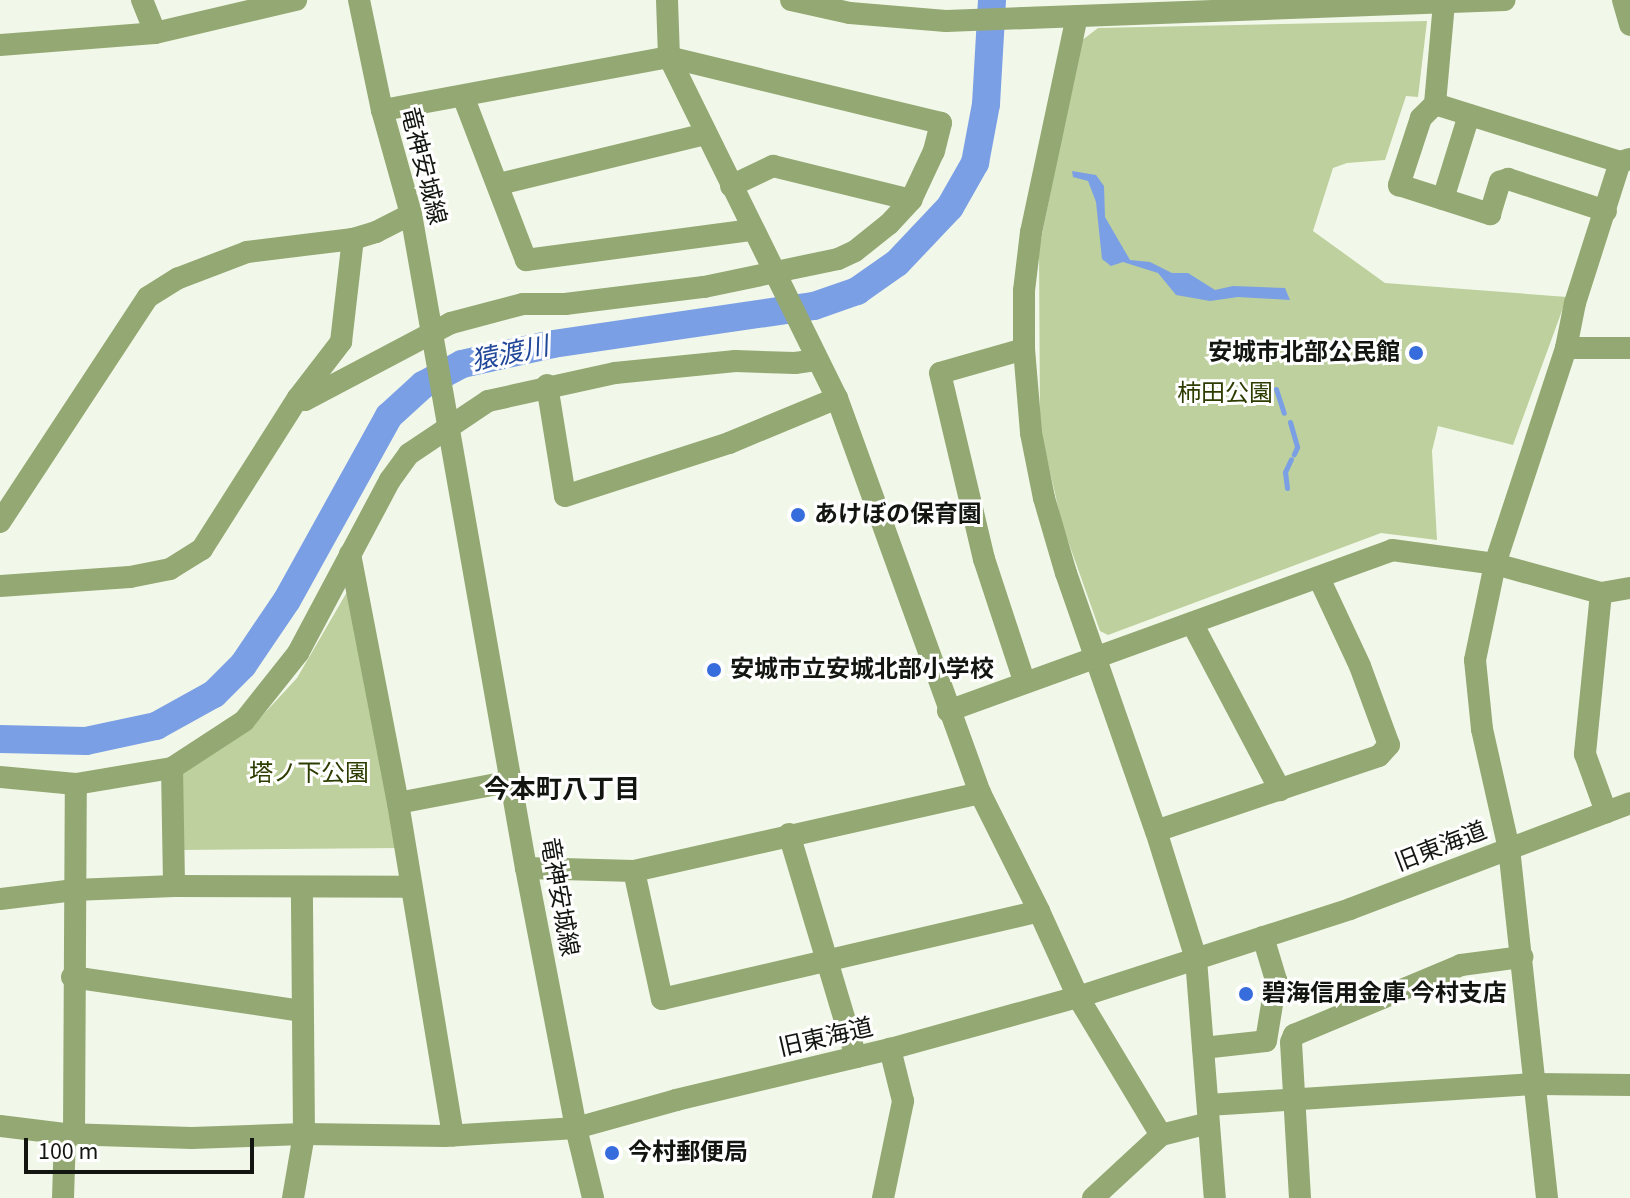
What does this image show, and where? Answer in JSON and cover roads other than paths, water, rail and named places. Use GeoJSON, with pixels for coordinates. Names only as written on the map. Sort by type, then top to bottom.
{"type":"FeatureCollection","features":[{"type":"Feature","properties":{"kind":"street"},"geometry":{"type":"LineString","coordinates":[[142,0],[155,33]]}},
{"type":"Feature","properties":{"kind":"street"},"geometry":{"type":"LineString","coordinates":[[0,45],[155,33],[296,0]]}},
{"type":"Feature","properties":{"kind":"street","name":"竜神安城線"},"geometry":{"type":"LineString","coordinates":[[359,0],[382,110],[411,214],[526,868],[576,1128],[593,1198]]}},
{"type":"Feature","properties":{"kind":"street"},"geometry":{"type":"LineString","coordinates":[[667,0],[669,57],[837,398],[980,793],[1078,997],[1161,1135]]}},
{"type":"Feature","properties":{"kind":"street"},"geometry":{"type":"LineString","coordinates":[[791,0],[850,13],[946,21],[1318,4],[1505,0]]}},
{"type":"Feature","properties":{"kind":"street"},"geometry":{"type":"LineString","coordinates":[[1623,0],[1630,25]]}},
{"type":"Feature","properties":{"kind":"street"},"geometry":{"type":"LineString","coordinates":[[1444,3],[1435,104],[1421,118],[1399,185],[1490,214],[1500,182],[1508,179],[1606,211]]}},
{"type":"Feature","properties":{"kind":"street"},"geometry":{"type":"LineString","coordinates":[[1077,16],[1031,232],[1024,291],[1024,349],[1031,433],[1044,498],[1196,959],[1215,1198]]}},
{"type":"Feature","properties":{"kind":"street"},"geometry":{"type":"LineString","coordinates":[[298,398],[305,400],[433,339],[451,323],[523,304],[565,304],[775,277],[838,259],[855,251],[889,224],[911,200],[934,151],[941,123],[669,57],[382,110]]}},
{"type":"Feature","properties":{"kind":"street"},"geometry":{"type":"LineString","coordinates":[[463,96],[526,260],[752,230]]}},
{"type":"Feature","properties":{"kind":"street"},"geometry":{"type":"LineString","coordinates":[[1435,104],[1625,161],[1575,303],[1566,348],[1495,564],[1475,660],[1482,729],[1509,849],[1547,1198]]}},
{"type":"Feature","properties":{"kind":"street"},"geometry":{"type":"LineString","coordinates":[[1443,199],[1469,115]]}},
{"type":"Feature","properties":{"kind":"street"},"geometry":{"type":"LineString","coordinates":[[499,184],[706,134]]}},
{"type":"Feature","properties":{"kind":"street"},"geometry":{"type":"LineString","coordinates":[[731,186],[773,166],[911,200]]}},
{"type":"Feature","properties":{"kind":"street"},"geometry":{"type":"LineString","coordinates":[[0,522],[148,297],[179,278],[247,252],[353,239],[376,232],[411,214]]}},
{"type":"Feature","properties":{"kind":"street"},"geometry":{"type":"LineString","coordinates":[[0,586],[130,577],[170,569],[202,549],[298,398],[341,342],[353,239]]}},
{"type":"Feature","properties":{"kind":"street"},"geometry":{"type":"LineString","coordinates":[[1566,348],[1630,348]]}},
{"type":"Feature","properties":{"kind":"street"},"geometry":{"type":"LineString","coordinates":[[1024,349],[940,373],[984,559],[1024,681]]}},
{"type":"Feature","properties":{"kind":"street"},"geometry":{"type":"LineString","coordinates":[[0,777],[76,784],[172,768],[244,721],[275,686],[298,653],[390,480],[409,454],[446,423],[488,401],[547,385],[615,373],[735,361],[795,363],[813,354]]}},
{"type":"Feature","properties":{"kind":"street"},"geometry":{"type":"LineString","coordinates":[[547,385],[565,496],[729,443],[837,398]]}},
{"type":"Feature","properties":{"kind":"street"},"geometry":{"type":"LineString","coordinates":[[948,711],[1392,550],[1495,564],[1601,593],[1630,588]]}},
{"type":"Feature","properties":{"kind":"street"},"geometry":{"type":"LineString","coordinates":[[350,554],[398,803],[453,1135]]}},
{"type":"Feature","properties":{"kind":"street"},"geometry":{"type":"LineString","coordinates":[[1156,831],[1379,756],[1389,745],[1360,666],[1319,578]]}},
{"type":"Feature","properties":{"kind":"street"},"geometry":{"type":"LineString","coordinates":[[1601,593],[1585,754],[1606,812]]}},
{"type":"Feature","properties":{"kind":"street"},"geometry":{"type":"LineString","coordinates":[[1192,623],[1280,790]]}},
{"type":"Feature","properties":{"kind":"street"},"geometry":{"type":"LineString","coordinates":[[172,768],[174,886]]}},
{"type":"Feature","properties":{"kind":"street"},"geometry":{"type":"LineString","coordinates":[[398,803],[512,781]]}},
{"type":"Feature","properties":{"kind":"street"},"geometry":{"type":"LineString","coordinates":[[63,1198],[70,1134],[76,784]]}},
{"type":"Feature","properties":{"kind":"street"},"geometry":{"type":"LineString","coordinates":[[526,868],[634,871],[980,793]]}},
{"type":"Feature","properties":{"kind":"street","name":"旧東海道"},"geometry":{"type":"LineString","coordinates":[[0,1126],[70,1134],[192,1138],[304,1134],[453,1135],[576,1128],[890,1049],[1078,997],[1350,909],[1630,803]]}},
{"type":"Feature","properties":{"kind":"street"},"geometry":{"type":"LineString","coordinates":[[789,834],[856,1057]]}},
{"type":"Feature","properties":{"kind":"street"},"geometry":{"type":"LineString","coordinates":[[634,871],[662,999],[1039,911]]}},
{"type":"Feature","properties":{"kind":"street"},"geometry":{"type":"LineString","coordinates":[[0,899],[74,890],[174,886],[410,887]]}},
{"type":"Feature","properties":{"kind":"street"},"geometry":{"type":"LineString","coordinates":[[293,1198],[304,1134],[302,887]]}},
{"type":"Feature","properties":{"kind":"street"},"geometry":{"type":"LineString","coordinates":[[1203,1048],[1266,1041],[1276,980],[1263,937]]}},
{"type":"Feature","properties":{"kind":"street"},"geometry":{"type":"LineString","coordinates":[[1300,1198],[1291,1042],[1294,1035],[1461,965],[1522,957]]}},
{"type":"Feature","properties":{"kind":"street"},"geometry":{"type":"LineString","coordinates":[[72,977],[303,1011]]}},
{"type":"Feature","properties":{"kind":"street"},"geometry":{"type":"LineString","coordinates":[[883,1198],[903,1101],[890,1049]]}},
{"type":"Feature","properties":{"kind":"street"},"geometry":{"type":"LineString","coordinates":[[1093,1198],[1161,1135],[1209,1114],[1294,1099],[1536,1084],[1630,1085]]}},
{"type":"Feature","properties":{"kind":"water"},"geometry":{"type":"Polygon","coordinates":[[[1072,171],[1096,175],[1104,186],[1105,217],[1130,260],[1150,262],[1172,273],[1188,273],[1215,290],[1233,286],[1285,288],[1290,300],[1238,297],[1210,301],[1176,295],[1158,273],[1123,262],[1111,266],[1102,259],[1096,202],[1088,181],[1073,177],[1072,171]]]}},
{"type":"Feature","properties":{"kind":"waterway","name":"猿渡川"},"geometry":{"type":"LineString","coordinates":[[0,739],[86,741],[156,726],[214,694],[243,665],[287,600],[389,416],[423,385],[462,364],[553,344],[814,306],[857,291],[897,263],[950,207],[975,163],[986,104],[992,0]]}},
{"type":"Feature","properties":{"kind":"waterway"},"geometry":{"type":"LineString","coordinates":[[1276,389],[1284,413]]}},
{"type":"Feature","properties":{"kind":"waterway"},"geometry":{"type":"LineString","coordinates":[[1290,422],[1297,447],[1294,454]]}},
{"type":"Feature","properties":{"kind":"waterway"},"geometry":{"type":"LineString","coordinates":[[1287,488],[1285,472],[1291,459]]}},
{"type":"Feature","properties":{"kind":"place","name":"安城市北部公民館"},"geometry":{"type":"Point","coordinates":[1416,353]}},
{"type":"Feature","properties":{"kind":"place","name":"あけぼの保育園"},"geometry":{"type":"Point","coordinates":[798,515]}},
{"type":"Feature","properties":{"kind":"place","name":"安城市立安城北部小学校"},"geometry":{"type":"Point","coordinates":[714,670]}},
{"type":"Feature","properties":{"kind":"place","name":"碧海信用金庫 今村支店"},"geometry":{"type":"Point","coordinates":[1246,994]}},
{"type":"Feature","properties":{"kind":"place","name":"今村郵便局"},"geometry":{"type":"Point","coordinates":[612,1153]}},
{"type":"Feature","properties":{"kind":"district","name":"今本町八丁目"},"geometry":{"type":"Point","coordinates":[562,790]}},
{"type":"Feature","properties":{"kind":"park label","name":"柿田公園"},"geometry":{"type":"Point","coordinates":[1225,394]}},
{"type":"Feature","properties":{"kind":"park label","name":"塔ノ下公園"},"geometry":{"type":"Point","coordinates":[309,774]}}]}
